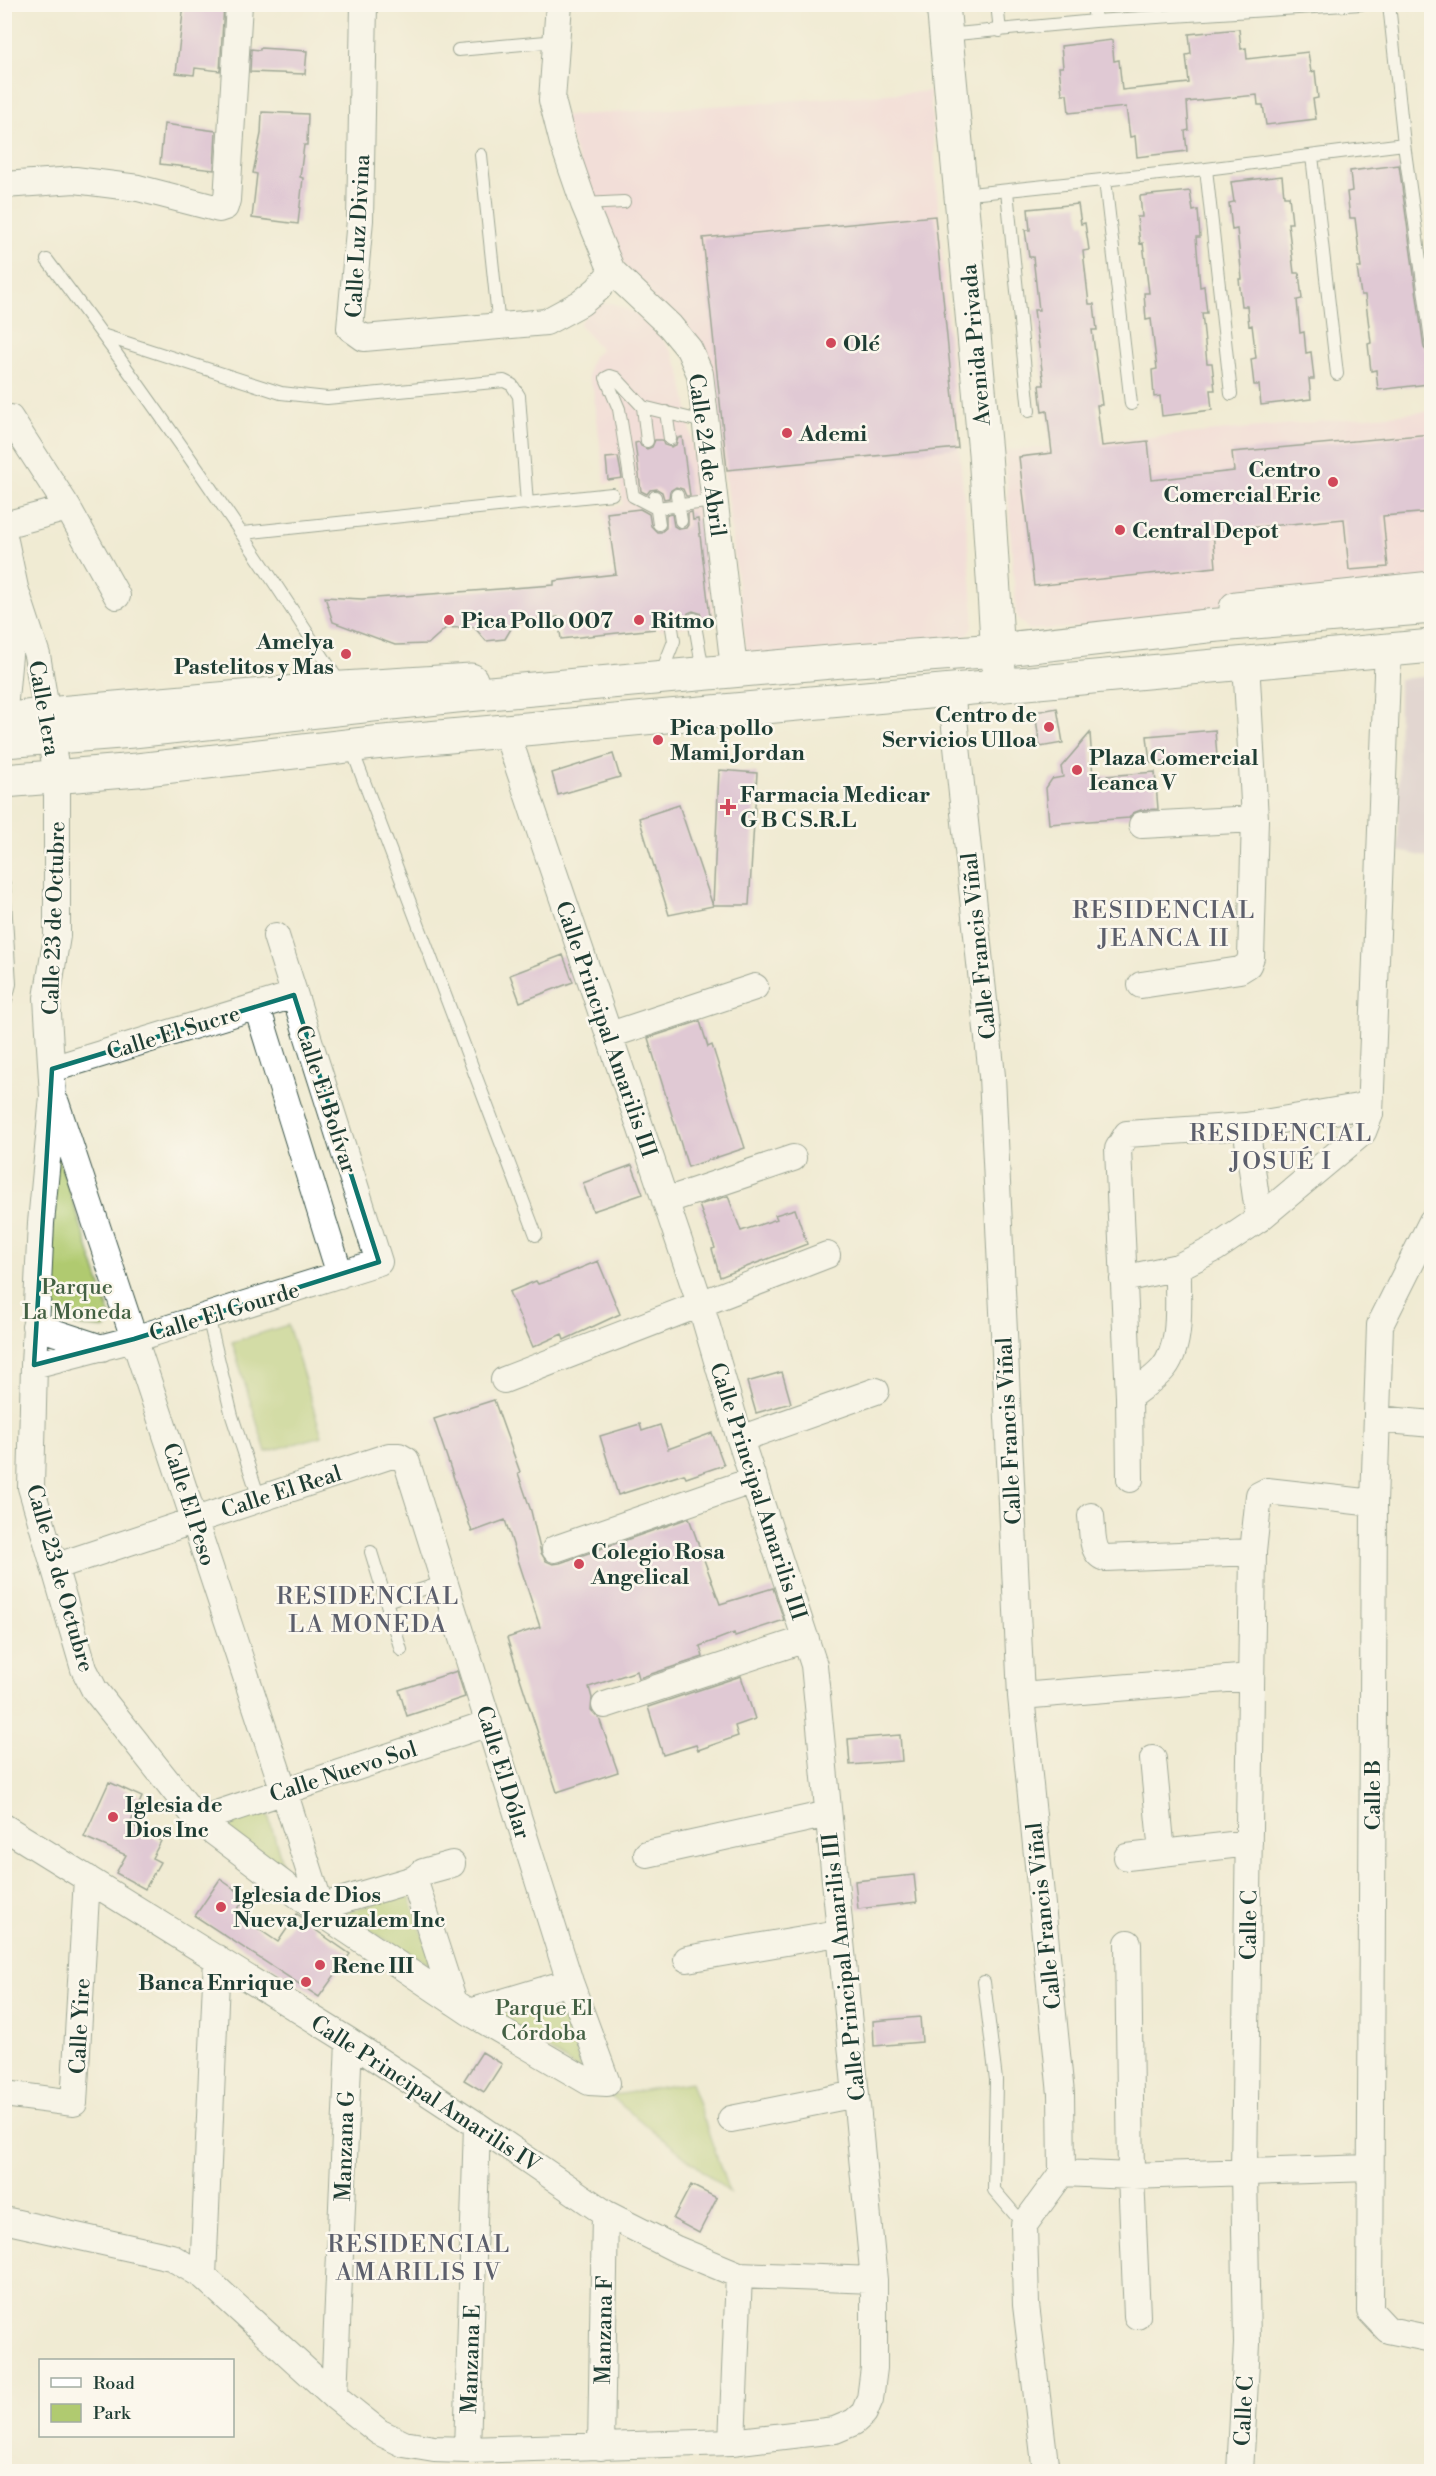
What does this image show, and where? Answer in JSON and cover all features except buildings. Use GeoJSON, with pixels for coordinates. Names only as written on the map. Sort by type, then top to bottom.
{"type":"FeatureCollection","features":[{"type":"Feature","properties":{"kind":"main road","name":"Avenida Privada"},"geometry":{"type":"LineString","coordinates":[[944,20],[985,453],[1000,686]]}},
{"type":"Feature","properties":{"kind":"main road"},"geometry":{"type":"LineString","coordinates":[[998,644],[1245,607],[1431,588]]}},
{"type":"Feature","properties":{"kind":"main road"},"geometry":{"type":"LineString","coordinates":[[4,720],[49,726],[133,731],[349,697],[1431,607]]}},
{"type":"Feature","properties":{"kind":"main road"},"geometry":{"type":"LineString","coordinates":[[4,781],[137,770],[506,731],[1431,646]]}},
{"type":"Feature","properties":{"kind":"main road"},"geometry":{"type":"LineString","coordinates":[[4,741],[49,726]]}},
{"type":"Feature","properties":{"kind":"street"},"geometry":{"type":"LineString","coordinates":[[4,185],[75,180],[138,188],[219,209],[225,207],[238,4]]}},
{"type":"Feature","properties":{"kind":"street","name":"Calle Luz Divina"},"geometry":{"type":"LineString","coordinates":[[364,4],[360,210],[350,328],[364,338],[546,322],[564,314],[598,289],[612,271]]}},
{"type":"Feature","properties":{"kind":"street","name":"Calle 24 de Abril"},"geometry":{"type":"LineString","coordinates":[[560,4],[552,100],[563,143],[584,204],[612,271],[670,326],[689,349],[700,374],[715,501],[720,585],[712,665]]}},
{"type":"Feature","properties":{"kind":"street"},"geometry":{"type":"LineString","coordinates":[[10,418],[68,508],[117,596]]}},
{"type":"Feature","properties":{"kind":"street"},"geometry":{"type":"LineString","coordinates":[[4,525],[68,508]]}},
{"type":"Feature","properties":{"kind":"street","name":"Calle 1era"},"geometry":{"type":"LineString","coordinates":[[4,536],[15,588],[37,655],[57,776]]}},
{"type":"Feature","properties":{"kind":"street"},"geometry":{"type":"LineString","coordinates":[[4,710],[8,623],[15,588]]}},
{"type":"Feature","properties":{"kind":"street"},"geometry":{"type":"LineString","coordinates":[[1124,1279],[1178,1267],[1216,1248],[1259,1219],[1362,1132],[1370,1114],[1388,649]]}},
{"type":"Feature","properties":{"kind":"street"},"geometry":{"type":"LineString","coordinates":[[1141,985],[1240,970],[1248,965],[1251,957],[1255,819],[1246,662]]}},
{"type":"Feature","properties":{"kind":"street","name":"Calle Francis Viñal"},"geometry":{"type":"LineString","coordinates":[[951,690],[992,1076],[1022,1696],[1061,2094],[1062,2173]]}},
{"type":"Feature","properties":{"kind":"street","name":"Calle Principal Amarilis III"},"geometry":{"type":"LineString","coordinates":[[4,2220],[171,2257],[203,2276],[334,2396],[379,2432],[404,2444],[434,2449],[467,2450],[732,2442],[835,2430],[854,2422],[864,2413],[870,2399],[874,2368],[874,2280],[838,1933],[814,1665],[740,1439],[701,1306],[506,731]]}},
{"type":"Feature","properties":{"kind":"street","name":"Calle 23 de Octubre"},"geometry":{"type":"LineString","coordinates":[[57,776],[57,936],[47,998],[53,1096],[41,1223],[35,1326],[31,1487],[84,1669],[94,1689],[198,1820],[322,1911],[462,2007],[589,2082],[607,2083]]}},
{"type":"Feature","properties":{"kind":"street"},"geometry":{"type":"LineString","coordinates":[[1142,825],[1255,819]]}},
{"type":"Feature","properties":{"kind":"street","name":"Calle El Bolívar"},"geometry":{"type":"LineString","coordinates":[[276,936],[379,1262]]}},
{"type":"Feature","properties":{"kind":"street"},"geometry":{"type":"LineString","coordinates":[[610,1035],[755,987]]}},
{"type":"Feature","properties":{"kind":"street","name":"Calle El Sucre"},"geometry":{"type":"LineString","coordinates":[[52,1069],[294,995]]}},
{"type":"Feature","properties":{"kind":"street","name":"Calle El Bolívar"},"geometry":{"type":"LineString","coordinates":[[257,1007],[340,1275]]}},
{"type":"Feature","properties":{"kind":"street","name":"Calle El Peso"},"geometry":{"type":"LineString","coordinates":[[53,1096],[195,1519],[322,1911]]}},
{"type":"Feature","properties":{"kind":"street"},"geometry":{"type":"LineString","coordinates":[[1130,1479],[1129,1396],[1118,1149],[1122,1141],[1127,1134],[1246,1126],[1370,1105]]}},
{"type":"Feature","properties":{"kind":"street"},"geometry":{"type":"LineString","coordinates":[[1246,1126],[1259,1219]]}},
{"type":"Feature","properties":{"kind":"street"},"geometry":{"type":"LineString","coordinates":[[665,1201],[793,1158]]}},
{"type":"Feature","properties":{"kind":"street","name":"Calle B"},"geometry":{"type":"LineString","coordinates":[[1431,1221],[1380,1325],[1374,1503],[1370,2168],[1370,2311],[1388,2330],[1431,2339]]}},
{"type":"Feature","properties":{"kind":"street"},"geometry":{"type":"LineString","coordinates":[[504,1380],[701,1306],[826,1255]]}},
{"type":"Feature","properties":{"kind":"street","name":"Calle El Gourde"},"geometry":{"type":"LineString","coordinates":[[34,1365],[134,1340],[379,1262]]}},
{"type":"Feature","properties":{"kind":"street"},"geometry":{"type":"LineString","coordinates":[[1129,1396],[1161,1372],[1170,1360],[1176,1343],[1178,1267]]}},
{"type":"Feature","properties":{"kind":"street"},"geometry":{"type":"LineString","coordinates":[[35,1326],[102,1348]]}},
{"type":"Feature","properties":{"kind":"street"},"geometry":{"type":"LineString","coordinates":[[740,1439],[876,1391]]}},
{"type":"Feature","properties":{"kind":"street"},"geometry":{"type":"LineString","coordinates":[[1378,1419],[1431,1424]]}},
{"type":"Feature","properties":{"kind":"street","name":"Calle El Real"},"geometry":{"type":"LineString","coordinates":[[54,1567],[389,1456],[399,1456],[406,1460]]}},
{"type":"Feature","properties":{"kind":"street","name":"Calle El Dólar"},"geometry":{"type":"LineString","coordinates":[[406,1460],[570,1982],[607,2083]]}},
{"type":"Feature","properties":{"kind":"street"},"geometry":{"type":"LineString","coordinates":[[555,1549],[754,1480]]}},
{"type":"Feature","properties":{"kind":"street","name":"Calle C"},"geometry":{"type":"LineString","coordinates":[[1240,2472],[1247,2344],[1244,2171],[1253,1552],[1259,1495],[1267,1491],[1374,1503]]}},
{"type":"Feature","properties":{"kind":"street"},"geometry":{"type":"LineString","coordinates":[[1091,1516],[1095,1551],[1099,1556],[1105,1558],[1253,1552]]}},
{"type":"Feature","properties":{"kind":"street"},"geometry":{"type":"LineString","coordinates":[[604,1705],[806,1639]]}},
{"type":"Feature","properties":{"kind":"street"},"geometry":{"type":"LineString","coordinates":[[1022,1696],[1251,1677]]}},
{"type":"Feature","properties":{"kind":"street","name":"Calle Nuevo Sol"},"geometry":{"type":"LineString","coordinates":[[198,1820],[489,1723]]}},
{"type":"Feature","properties":{"kind":"street"},"geometry":{"type":"LineString","coordinates":[[1153,1759],[1162,1853]]}},
{"type":"Feature","properties":{"kind":"street"},"geometry":{"type":"LineString","coordinates":[[647,1854],[828,1814]]}},
{"type":"Feature","properties":{"kind":"street","name":"Calle Principal Amarilis IV"},"geometry":{"type":"LineString","coordinates":[[4,1827],[349,2041],[605,2213],[676,2249],[739,2275],[874,2280]]}},
{"type":"Feature","properties":{"kind":"street"},"geometry":{"type":"LineString","coordinates":[[1128,1857],[1249,1843]]}},
{"type":"Feature","properties":{"kind":"street"},"geometry":{"type":"LineString","coordinates":[[322,1911],[414,1879],[423,1872],[452,1864]]}},
{"type":"Feature","properties":{"kind":"street","name":"Calle Yire"},"geometry":{"type":"LineString","coordinates":[[4,2094],[74,2103],[87,1878]]}},
{"type":"Feature","properties":{"kind":"street"},"geometry":{"type":"LineString","coordinates":[[414,1879],[462,2007],[570,1982]]}},
{"type":"Feature","properties":{"kind":"street"},"geometry":{"type":"LineString","coordinates":[[687,1959],[838,1933]]}},
{"type":"Feature","properties":{"kind":"street"},"geometry":{"type":"LineString","coordinates":[[1128,1943],[1131,2176],[1137,2316]]}},
{"type":"Feature","properties":{"kind":"street"},"geometry":{"type":"LineString","coordinates":[[203,2276],[217,1958]]}},
{"type":"Feature","properties":{"kind":"street","name":"Manzana G"},"geometry":{"type":"LineString","coordinates":[[334,2396],[349,2041]]}},
{"type":"Feature","properties":{"kind":"street"},"geometry":{"type":"LineString","coordinates":[[731,2118],[856,2094]]}},
{"type":"Feature","properties":{"kind":"street","name":"Manzana E"},"geometry":{"type":"LineString","coordinates":[[467,2450],[477,2125]]}},
{"type":"Feature","properties":{"kind":"street"},"geometry":{"type":"LineString","coordinates":[[1046,2472],[1026,2304],[1024,2225],[1062,2173],[1131,2176],[1370,2168]]}},
{"type":"Feature","properties":{"kind":"street","name":"Manzana F"},"geometry":{"type":"LineString","coordinates":[[601,2447],[605,2213]]}},
{"type":"Feature","properties":{"kind":"street"},"geometry":{"type":"LineString","coordinates":[[732,2442],[739,2275]]}},
{"type":"Feature","properties":{"kind":"lane"},"geometry":{"type":"LineString","coordinates":[[997,4],[1000,31]]}},
{"type":"Feature","properties":{"kind":"lane"},"geometry":{"type":"LineString","coordinates":[[1093,4],[1095,21]]}},
{"type":"Feature","properties":{"kind":"lane"},"geometry":{"type":"LineString","coordinates":[[944,20],[1000,31],[1192,10],[1360,4]]}},
{"type":"Feature","properties":{"kind":"lane"},"geometry":{"type":"LineString","coordinates":[[1389,4],[1404,144],[1431,347]]}},
{"type":"Feature","properties":{"kind":"lane"},"geometry":{"type":"LineString","coordinates":[[458,50],[557,40]]}},
{"type":"Feature","properties":{"kind":"lane"},"geometry":{"type":"LineString","coordinates":[[960,195],[1206,169],[1404,144]]}},
{"type":"Feature","properties":{"kind":"lane"},"geometry":{"type":"LineString","coordinates":[[481,154],[499,327]]}},
{"type":"Feature","properties":{"kind":"lane"},"geometry":{"type":"LineString","coordinates":[[1312,156],[1337,374]]}},
{"type":"Feature","properties":{"kind":"lane"},"geometry":{"type":"LineString","coordinates":[[1206,169],[1231,394]]}},
{"type":"Feature","properties":{"kind":"lane"},"geometry":{"type":"LineString","coordinates":[[1105,180],[1131,404]]}},
{"type":"Feature","properties":{"kind":"lane"},"geometry":{"type":"LineString","coordinates":[[1007,191],[1029,411]]}},
{"type":"Feature","properties":{"kind":"lane"},"geometry":{"type":"LineString","coordinates":[[584,204],[624,202]]}},
{"type":"Feature","properties":{"kind":"lane"},"geometry":{"type":"LineString","coordinates":[[47,260],[105,336],[243,533],[349,697]]}},
{"type":"Feature","properties":{"kind":"lane"},"geometry":{"type":"LineString","coordinates":[[105,336],[281,393],[304,396],[327,398],[504,381],[512,385],[519,396],[527,504]]}},
{"type":"Feature","properties":{"kind":"lane"},"geometry":{"type":"LineString","coordinates":[[704,422],[643,407],[616,378],[608,376],[608,386],[619,409],[633,496],[655,503],[678,500],[715,501]]}},
{"type":"Feature","properties":{"kind":"lane"},"geometry":{"type":"LineString","coordinates":[[643,407],[647,441]]}},
{"type":"Feature","properties":{"kind":"lane"},"geometry":{"type":"LineString","coordinates":[[666,412],[670,439]]}},
{"type":"Feature","properties":{"kind":"lane"},"geometry":{"type":"LineString","coordinates":[[243,533],[612,494]]}},
{"type":"Feature","properties":{"kind":"lane"},"geometry":{"type":"LineString","coordinates":[[678,500],[681,522]]}},
{"type":"Feature","properties":{"kind":"lane"},"geometry":{"type":"LineString","coordinates":[[655,503],[658,524]]}},
{"type":"Feature","properties":{"kind":"lane"},"geometry":{"type":"LineString","coordinates":[[694,619],[712,665]]}},
{"type":"Feature","properties":{"kind":"lane"},"geometry":{"type":"LineString","coordinates":[[662,672],[674,641],[671,622]]}},
{"type":"Feature","properties":{"kind":"lane"},"geometry":{"type":"LineString","coordinates":[[351,746],[536,1235]]}},
{"type":"Feature","properties":{"kind":"lane"},"geometry":{"type":"LineString","coordinates":[[4,884],[10,984],[4,1008]]}},
{"type":"Feature","properties":{"kind":"lane"},"geometry":{"type":"LineString","coordinates":[[208,1316],[232,1416],[259,1498]]}},
{"type":"Feature","properties":{"kind":"lane"},"geometry":{"type":"LineString","coordinates":[[371,1552],[401,1650]]}},
{"type":"Feature","properties":{"kind":"lane"},"geometry":{"type":"LineString","coordinates":[[386,1601],[445,1582]]}},
{"type":"Feature","properties":{"kind":"lane"},"geometry":{"type":"LineString","coordinates":[[984,1982],[996,2080],[994,2190],[1024,2225]]}},
{"type":"Feature","properties":{"kind":"highlighted area"},"geometry":{"type":"Polygon","coordinates":[[[294,995],[379,1262],[134,1339],[34,1365],[52,1069],[294,995]]]}},
{"type":"Feature","properties":{"kind":"shaded area"},"geometry":{"type":"Polygon","coordinates":[[[930,91],[973,625],[966,638],[751,658],[746,648],[744,635],[716,404],[603,232],[563,116],[930,91]]]}},
{"type":"Feature","properties":{"kind":"shaded area"},"geometry":{"type":"Polygon","coordinates":[[[612,303],[637,314],[651,324],[673,354],[680,370],[687,403],[715,623],[658,630],[648,564],[611,568],[603,508],[623,505],[620,482],[605,484],[593,389],[588,377],[589,365],[593,356],[601,350],[579,324],[591,309],[599,304],[612,303]]]}},
{"type":"Feature","properties":{"kind":"shaded area"},"geometry":{"type":"Polygon","coordinates":[[[1431,411],[1431,607],[1029,630],[1019,620],[1016,612],[1005,451],[1431,411]]]}},
{"type":"Feature","properties":{"kind":"shaded area"},"geometry":{"type":"Polygon","coordinates":[[[1431,676],[1431,858],[1398,851],[1399,679],[1431,676]]]}},
{"type":"Feature","properties":{"kind":"green space","name":"Parque La Moneda"},"geometry":{"type":"Polygon","coordinates":[[[54,1144],[111,1317],[106,1328],[69,1324],[50,1313],[54,1144]]]}},
{"type":"Feature","properties":{"kind":"green space"},"geometry":{"type":"Polygon","coordinates":[[[288,1325],[322,1436],[266,1452],[232,1342],[288,1325]]]}},
{"type":"Feature","properties":{"kind":"green space"},"geometry":{"type":"Polygon","coordinates":[[[266,1808],[286,1876],[213,1822],[266,1808]]]}},
{"type":"Feature","properties":{"kind":"green space"},"geometry":{"type":"Polygon","coordinates":[[[408,1893],[434,1967],[340,1914],[408,1893]]]}},
{"type":"Feature","properties":{"kind":"green space","name":"Parque El Córdoba"},"geometry":{"type":"Polygon","coordinates":[[[559,1991],[582,2072],[490,2011],[559,1991]]]}},
{"type":"Feature","properties":{"kind":"green space"},"geometry":{"type":"Polygon","coordinates":[[[691,2082],[729,2192],[610,2096],[691,2082]]]}},
{"type":"Feature","properties":{"kind":"place","name":"Olé"},"geometry":{"type":"Point","coordinates":[831,343]}},
{"type":"Feature","properties":{"kind":"place","name":"Ademi"},"geometry":{"type":"Point","coordinates":[787,433]}},
{"type":"Feature","properties":{"kind":"place","name":"Centro Comercial Eric"},"geometry":{"type":"Point","coordinates":[1333,482]}},
{"type":"Feature","properties":{"kind":"place","name":"Central Depot"},"geometry":{"type":"Point","coordinates":[1120,530]}},
{"type":"Feature","properties":{"kind":"place","name":"Pica Pollo 007"},"geometry":{"type":"Point","coordinates":[449,620]}},
{"type":"Feature","properties":{"kind":"place","name":"Ritmo"},"geometry":{"type":"Point","coordinates":[639,620]}},
{"type":"Feature","properties":{"kind":"place","name":"Amelya Pastelitos y Mas"},"geometry":{"type":"Point","coordinates":[346,654]}},
{"type":"Feature","properties":{"kind":"place","name":"Centro de Servicios Ulloa"},"geometry":{"type":"Point","coordinates":[1049,727]}},
{"type":"Feature","properties":{"kind":"place","name":"Pica pollo Mami Jordan"},"geometry":{"type":"Point","coordinates":[658,740]}},
{"type":"Feature","properties":{"kind":"place","name":"Plaza Comercial Ieanca V"},"geometry":{"type":"Point","coordinates":[1077,770]}},
{"type":"Feature","properties":{"kind":"place","name":"Farmacia Medicar G B C S.R.L"},"geometry":{"type":"Point","coordinates":[728,807]}},
{"type":"Feature","properties":{"kind":"place","name":"Colegio Rosa Angelical"},"geometry":{"type":"Point","coordinates":[579,1564]}},
{"type":"Feature","properties":{"kind":"place","name":"Iglesia de Dios Inc"},"geometry":{"type":"Point","coordinates":[113,1817]}},
{"type":"Feature","properties":{"kind":"place","name":"Iglesia de Dios Nueva Jeruzalem Inc"},"geometry":{"type":"Point","coordinates":[221,1907]}},
{"type":"Feature","properties":{"kind":"place","name":"Rene III"},"geometry":{"type":"Point","coordinates":[320,1965]}},
{"type":"Feature","properties":{"kind":"place","name":"Banca Enrique"},"geometry":{"type":"Point","coordinates":[306,1982]}},
{"type":"Feature","properties":{"kind":"district","name":"RESIDENCIAL JEANCA II"},"geometry":{"type":"Point","coordinates":[1164,924]}},
{"type":"Feature","properties":{"kind":"district","name":"RESIDENCIAL JOSUÉ I"},"geometry":{"type":"Point","coordinates":[1281,1147]}},
{"type":"Feature","properties":{"kind":"district","name":"RESIDENCIAL LA MONEDA"},"geometry":{"type":"Point","coordinates":[368,1610]}},
{"type":"Feature","properties":{"kind":"district","name":"RESIDENCIAL AMARILIS IV"},"geometry":{"type":"Point","coordinates":[419,2258]}}]}
